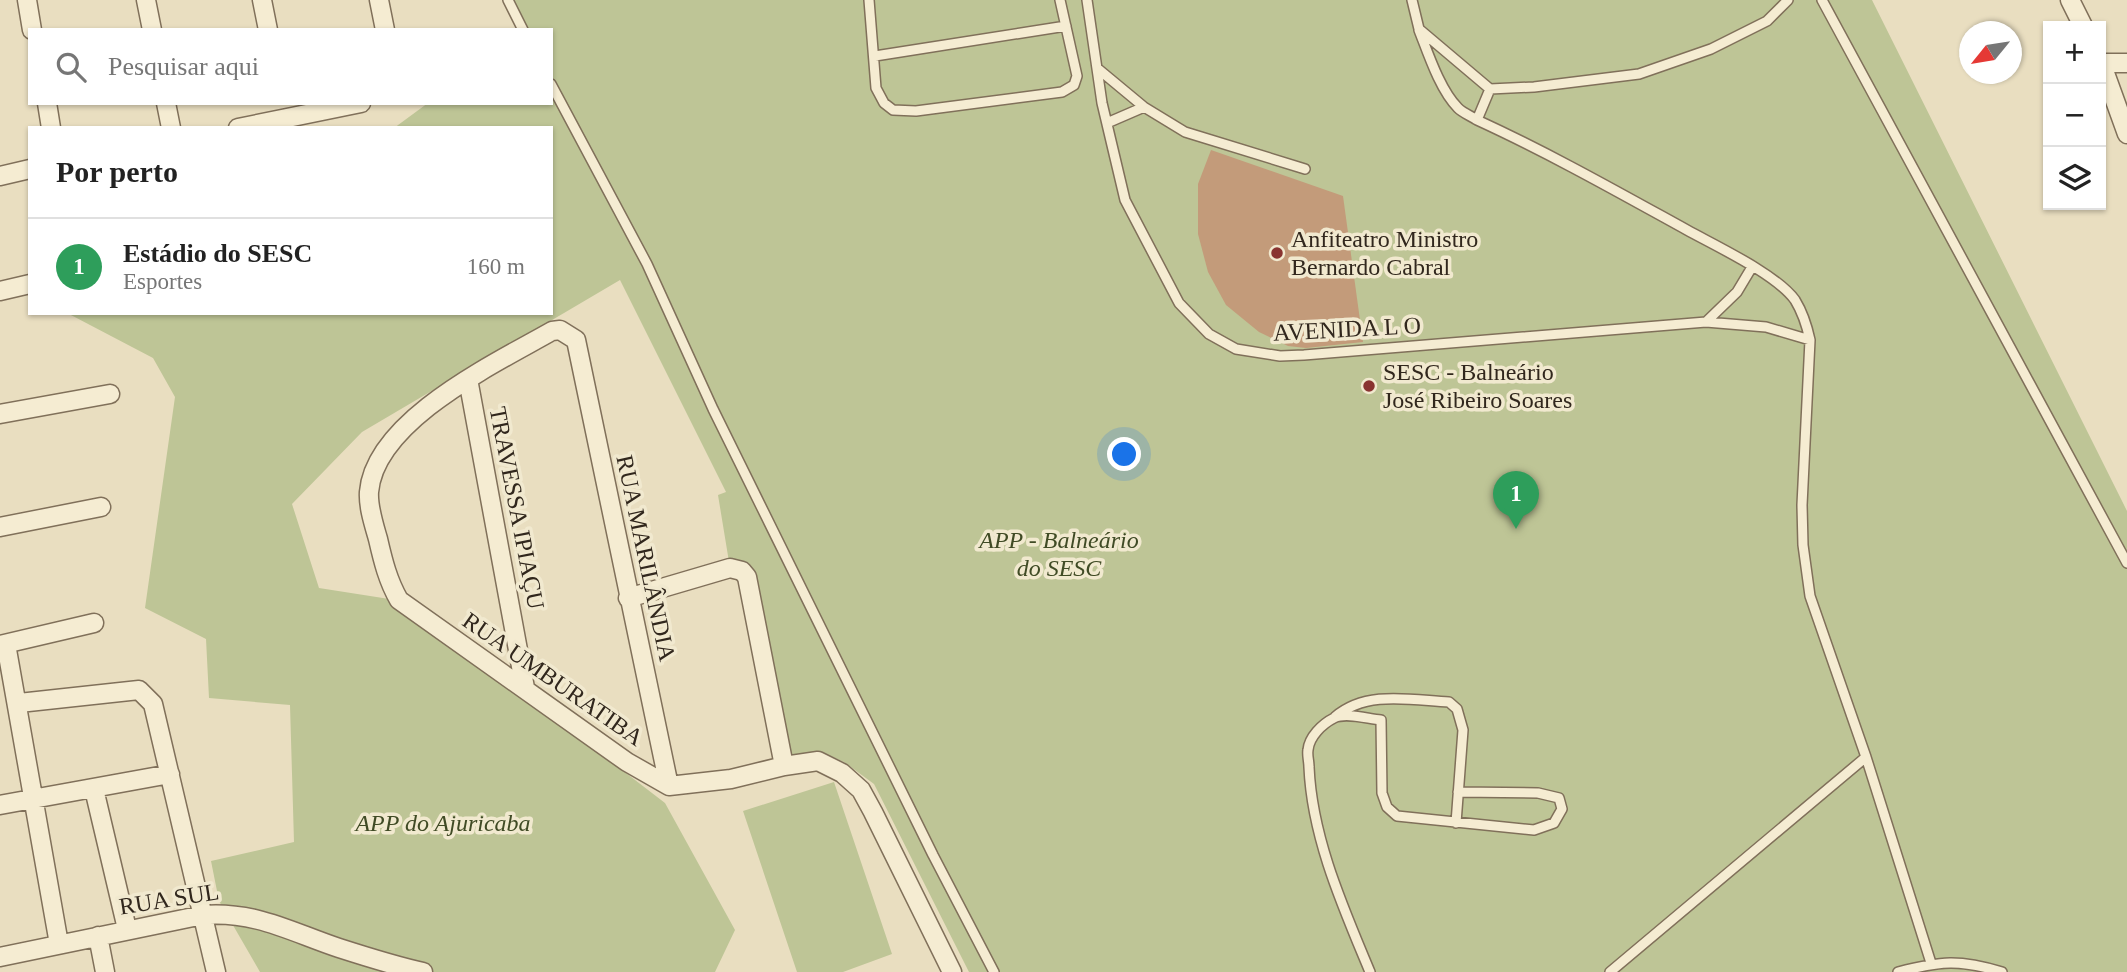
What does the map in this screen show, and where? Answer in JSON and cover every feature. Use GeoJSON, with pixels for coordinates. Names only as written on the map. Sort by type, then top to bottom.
{"type":"FeatureCollection","features":[{"type":"Feature","properties":{"kind":"street"},"geometry":{"type":"LineString","coordinates":[[27,0],[32,28]]}},
{"type":"Feature","properties":{"kind":"street"},"geometry":{"type":"LineString","coordinates":[[146,0],[152,28]]}},
{"type":"Feature","properties":{"kind":"street"},"geometry":{"type":"LineString","coordinates":[[262,0],[268,28]]}},
{"type":"Feature","properties":{"kind":"street"},"geometry":{"type":"LineString","coordinates":[[379,0],[385,28]]}},
{"type":"Feature","properties":{"kind":"street"},"geometry":{"type":"LineString","coordinates":[[2070,0],[2080,21]]}},
{"type":"Feature","properties":{"kind":"street"},"geometry":{"type":"LineString","coordinates":[[2106,63],[2127,63]]}},
{"type":"Feature","properties":{"kind":"street"},"geometry":{"type":"LineString","coordinates":[[2106,77],[2127,134]]}},
{"type":"Feature","properties":{"kind":"street"},"geometry":{"type":"LineString","coordinates":[[47,105],[51,126]]}},
{"type":"Feature","properties":{"kind":"street"},"geometry":{"type":"LineString","coordinates":[[166,105],[171,126]]}},
{"type":"Feature","properties":{"kind":"street"},"geometry":{"type":"LineString","coordinates":[[243,126],[286,110],[340,105]]}},
{"type":"Feature","properties":{"kind":"street"},"geometry":{"type":"LineString","coordinates":[[0,176],[28,169]]}},
{"type":"Feature","properties":{"kind":"street"},"geometry":{"type":"LineString","coordinates":[[0,291],[28,284]]}},
{"type":"Feature","properties":{"kind":"street","name":"RUA UMBURATIBA"},"geometry":{"type":"LineString","coordinates":[[576,340],[560,330],[552,331],[468,379],[398,432],[374,471],[369,493],[373,519],[386,572],[399,600],[627,762],[669,786]]}},
{"type":"Feature","properties":{"kind":"street","name":"RUA MARILÂNDIA"},"geometry":{"type":"LineString","coordinates":[[576,340],[669,786]]}},
{"type":"Feature","properties":{"kind":"street","name":"TRAVESSA IPIAÇU"},"geometry":{"type":"LineString","coordinates":[[468,379],[526,688]]}},
{"type":"Feature","properties":{"kind":"street"},"geometry":{"type":"LineString","coordinates":[[0,414],[110,394]]}},
{"type":"Feature","properties":{"kind":"street"},"geometry":{"type":"LineString","coordinates":[[0,527],[101,507]]}},
{"type":"Feature","properties":{"kind":"street"},"geometry":{"type":"LineString","coordinates":[[628,598],[730,568],[736,568],[747,577],[784,766]]}},
{"type":"Feature","properties":{"kind":"street"},"geometry":{"type":"LineString","coordinates":[[59,944],[19,703],[3,644],[94,623]]}},
{"type":"Feature","properties":{"kind":"street"},"geometry":{"type":"LineString","coordinates":[[19,703],[139,690],[148,696],[157,713],[216,972]]}},
{"type":"Feature","properties":{"kind":"street"},"geometry":{"type":"LineString","coordinates":[[669,786],[731,779],[818,761],[842,774],[860,790],[952,972]]}},
{"type":"Feature","properties":{"kind":"street"},"geometry":{"type":"LineString","coordinates":[[0,805],[170,774]]}},
{"type":"Feature","properties":{"kind":"street"},"geometry":{"type":"LineString","coordinates":[[94,789],[127,929]]}},
{"type":"Feature","properties":{"kind":"street","name":"RUA SUL"},"geometry":{"type":"LineString","coordinates":[[0,957],[204,915],[238,914],[423,972]]}},
{"type":"Feature","properties":{"kind":"street"},"geometry":{"type":"LineString","coordinates":[[98,936],[105,972]]}},
{"type":"Feature","properties":{"kind":"lane"},"geometry":{"type":"LineString","coordinates":[[509,0],[522,28]]}},
{"type":"Feature","properties":{"kind":"lane"},"geometry":{"type":"LineString","coordinates":[[869,0],[876,88],[884,103],[893,110],[916,111],[1062,92],[1074,85],[1077,76],[1060,0]]}},
{"type":"Feature","properties":{"kind":"lane","name":"AVENIDA L O"},"geometry":{"type":"LineString","coordinates":[[1087,0],[1107,123],[1125,200],[1179,303],[1209,334],[1236,349],[1280,356],[1304,355],[1706,322],[1766,327],[1810,340]]}},
{"type":"Feature","properties":{"kind":"lane"},"geometry":{"type":"LineString","coordinates":[[1412,0],[1431,62],[1457,107],[1526,142],[1752,267],[1794,299],[1806,321],[1810,340],[1802,505],[1803,545],[1810,596],[1938,966]]}},
{"type":"Feature","properties":{"kind":"lane"},"geometry":{"type":"LineString","coordinates":[[1419,29],[1490,89],[1534,87],[1639,74],[1711,49],[1767,21],[1787,0]]}},
{"type":"Feature","properties":{"kind":"lane"},"geometry":{"type":"LineString","coordinates":[[1822,0],[2127,563]]}},
{"type":"Feature","properties":{"kind":"lane"},"geometry":{"type":"LineString","coordinates":[[875,56],[1066,26]]}},
{"type":"Feature","properties":{"kind":"lane"},"geometry":{"type":"LineString","coordinates":[[1097,68],[1144,107],[1185,132],[1306,169]]}},
{"type":"Feature","properties":{"kind":"lane"},"geometry":{"type":"LineString","coordinates":[[553,88],[647,264],[713,410],[933,855],[994,972]]}},
{"type":"Feature","properties":{"kind":"lane"},"geometry":{"type":"LineString","coordinates":[[1478,120],[1490,89]]}},
{"type":"Feature","properties":{"kind":"lane"},"geometry":{"type":"LineString","coordinates":[[1107,123],[1144,107]]}},
{"type":"Feature","properties":{"kind":"lane"},"geometry":{"type":"LineString","coordinates":[[1706,322],[1737,292],[1752,267]]}},
{"type":"Feature","properties":{"kind":"lane"},"geometry":{"type":"LineString","coordinates":[[1370,972],[1343,906],[1322,842],[1309,790],[1308,750],[1316,731],[1346,707],[1374,699],[1449,702],[1457,709],[1462,730],[1456,823]]}},
{"type":"Feature","properties":{"kind":"lane"},"geometry":{"type":"LineString","coordinates":[[1334,718],[1342,715],[1381,720],[1382,793],[1387,807],[1397,816],[1534,830],[1554,823],[1562,809],[1559,797],[1538,793],[1458,792]]}},
{"type":"Feature","properties":{"kind":"lane"},"geometry":{"type":"LineString","coordinates":[[1610,972],[1866,757]]}},
{"type":"Feature","properties":{"kind":"lane"},"geometry":{"type":"LineString","coordinates":[[1898,972],[1960,962],[2003,972]]}},
{"type":"Feature","properties":{"kind":"green space","name":"SESC - Balneário José Ribeiro Soares"},"geometry":{"type":"Polygon","coordinates":[[[507,0],[1872,0],[2127,511],[2127,972],[969,972],[874,784],[844,762],[819,751],[783,757],[747,577],[730,568],[718,495],[726,492],[620,280],[362,432],[292,504],[319,588],[402,601],[665,803],[735,930],[715,972],[260,972],[219,901],[211,861],[294,842],[290,705],[209,698],[206,639],[145,608],[175,397],[153,358],[71,315],[553,315],[553,126],[397,126],[425,105],[553,105],[553,28],[522,28],[507,0]]]}},
{"type":"Feature","properties":{"kind":"green space"},"geometry":{"type":"Polygon","coordinates":[[[834,782],[892,954],[843,972],[797,972],[743,811],[834,782]]]}},
{"type":"Feature","properties":{"kind":"building","name":"Anfiteatro Ministro Bernardo Cabral"},"geometry":{"type":"Polygon","coordinates":[[[1211,150],[1343,196],[1363,342],[1306,348],[1288,346],[1259,332],[1226,305],[1208,272],[1198,234],[1198,184],[1211,150]]]}},
{"type":"Feature","properties":{"kind":"place","name":"Anfiteatro Ministro Bernardo Cabral"},"geometry":{"type":"Point","coordinates":[1277,253]}},
{"type":"Feature","properties":{"kind":"place","name":"SESC - Balneário José Ribeiro Soares"},"geometry":{"type":"Point","coordinates":[1369,386]}},
{"type":"Feature","properties":{"kind":"place","name":"Estádio do SESC"},"geometry":{"type":"Point","coordinates":[1516,529]}},
{"type":"Feature","properties":{"kind":"park label","name":"APP - Balneário do SESC"},"geometry":{"type":"Point","coordinates":[1059,554]}},
{"type":"Feature","properties":{"kind":"park label","name":"APP do Ajuricaba"},"geometry":{"type":"Point","coordinates":[443,823]}}]}
